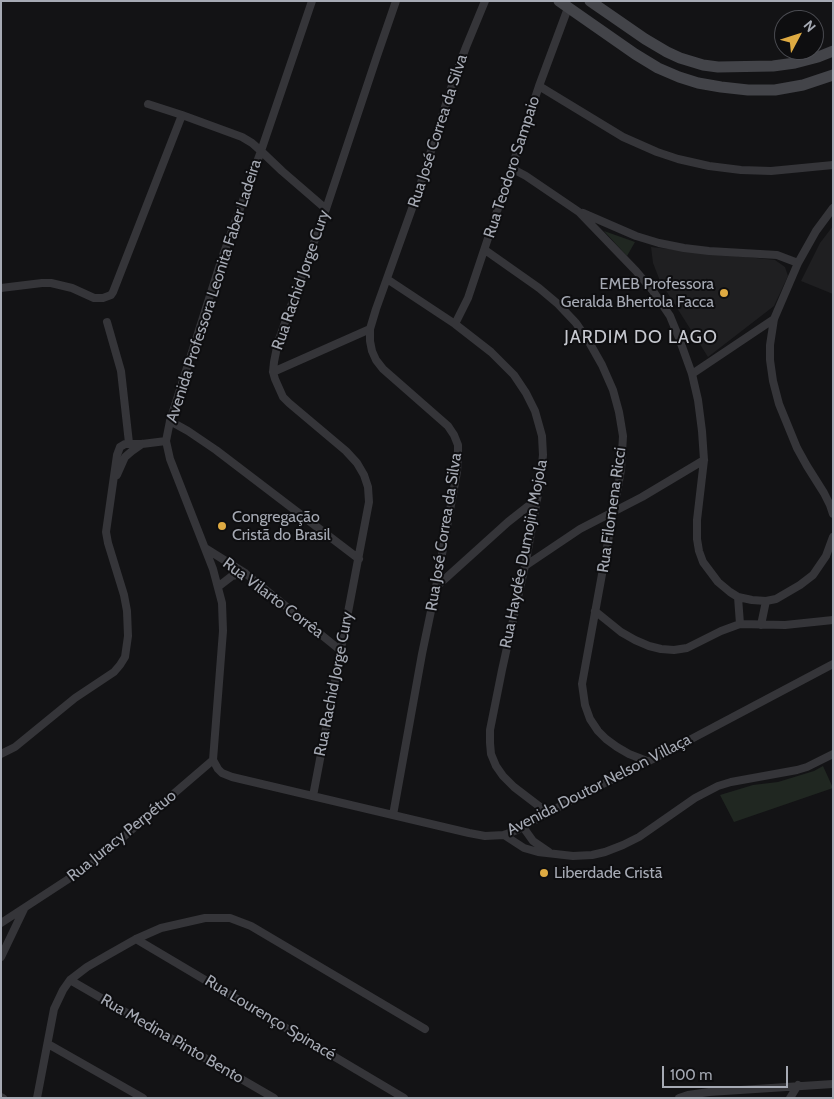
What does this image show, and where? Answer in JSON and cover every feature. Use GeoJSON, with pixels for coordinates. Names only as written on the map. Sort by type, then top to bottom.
{"type":"FeatureCollection","features":[{"type":"Feature","properties":{"kind":"main road"},"geometry":{"type":"LineString","coordinates":[[582,18],[592,2],[645,39],[668,52],[703,65],[718,67],[772,66],[795,63],[833,51]]}},
{"type":"Feature","properties":{"kind":"main road"},"geometry":{"type":"LineString","coordinates":[[564,5],[658,68],[698,83],[748,90],[775,90],[803,85],[833,75]]}},
{"type":"Feature","properties":{"kind":"street","name":"Avenida Professora Leonita Faber Ladeira"},"geometry":{"type":"LineString","coordinates":[[213,760],[223,631],[222,603],[219,586],[205,548],[174,473],[166,441],[170,420],[222,258],[312,1]]}},
{"type":"Feature","properties":{"kind":"street","name":"Rua Rachid Jorge Cury"},"geometry":{"type":"LineString","coordinates":[[313,796],[370,502],[364,475],[357,463],[346,451],[283,397],[278,388],[274,372],[274,362],[278,342],[326,209],[396,1]]}},
{"type":"Feature","properties":{"kind":"street","name":"Rua José Correa da Silva"},"geometry":{"type":"LineString","coordinates":[[393,815],[457,472],[458,445],[445,422],[383,369],[372,351],[370,329],[419,189],[453,82],[485,1]]}},
{"type":"Feature","properties":{"kind":"street","name":"Rua Teodoro Sampaio"},"geometry":{"type":"LineString","coordinates":[[455,324],[468,298],[485,250],[564,5]]}},
{"type":"Feature","properties":{"kind":"street"},"geometry":{"type":"LineString","coordinates":[[539,86],[623,137],[678,159],[709,166],[741,170],[771,171],[833,166]]}},
{"type":"Feature","properties":{"kind":"street"},"geometry":{"type":"LineString","coordinates":[[148,104],[242,137],[252,143],[326,209]]}},
{"type":"Feature","properties":{"kind":"street"},"geometry":{"type":"LineString","coordinates":[[1,288],[51,283],[72,288],[94,298],[104,298],[113,292],[182,115]]}},
{"type":"Feature","properties":{"kind":"street"},"geometry":{"type":"LineString","coordinates":[[511,168],[579,212],[636,236],[684,248],[777,256],[798,263]]}},
{"type":"Feature","properties":{"kind":"street"},"geometry":{"type":"LineString","coordinates":[[833,208],[816,231],[798,263],[774,319],[770,345],[773,381],[779,404],[798,448],[824,493],[833,514]]}},
{"type":"Feature","properties":{"kind":"street"},"geometry":{"type":"LineString","coordinates":[[579,212],[636,271],[653,292],[670,316],[679,338],[692,374],[702,431],[704,460],[697,520],[697,539],[703,562],[718,582],[738,597],[766,601],[776,599],[800,586],[813,574],[826,556],[833,537]]}},
{"type":"Feature","properties":{"kind":"street","name":"Rua Filomena Ricci"},"geometry":{"type":"LineString","coordinates":[[485,250],[539,288],[576,323],[602,365],[613,390],[623,436],[621,470],[582,684],[585,705],[598,731],[606,739],[629,754],[647,761]]}},
{"type":"Feature","properties":{"kind":"street","name":"Rua Haydée Dumojin Mojola"},"geometry":{"type":"LineString","coordinates":[[387,279],[455,324],[491,352],[514,375],[535,411],[542,436],[543,455],[525,566],[490,730],[490,743],[491,754],[503,776],[514,787],[548,813]]}},
{"type":"Feature","properties":{"kind":"street"},"geometry":{"type":"LineString","coordinates":[[692,374],[774,319]]}},
{"type":"Feature","properties":{"kind":"street"},"geometry":{"type":"LineString","coordinates":[[106,322],[121,371],[130,443]]}},
{"type":"Feature","properties":{"kind":"street"},"geometry":{"type":"LineString","coordinates":[[274,372],[370,329]]}},
{"type":"Feature","properties":{"kind":"street"},"geometry":{"type":"LineString","coordinates":[[170,420],[216,450],[359,559]]}},
{"type":"Feature","properties":{"kind":"street"},"geometry":{"type":"LineString","coordinates":[[1,754],[15,747],[75,698],[114,672],[125,657],[128,636],[128,610],[106,532],[118,450],[122,445],[130,443],[142,444],[166,441]]}},
{"type":"Feature","properties":{"kind":"street"},"geometry":{"type":"LineString","coordinates":[[112,489],[123,461],[142,444]]}},
{"type":"Feature","properties":{"kind":"street"},"geometry":{"type":"LineString","coordinates":[[525,566],[580,529],[642,497],[704,460]]}},
{"type":"Feature","properties":{"kind":"street"},"geometry":{"type":"LineString","coordinates":[[436,587],[508,522],[536,500]]}},
{"type":"Feature","properties":{"kind":"street","name":"Rua Vilarto Corrêa"},"geometry":{"type":"LineString","coordinates":[[205,548],[245,573],[340,650]]}},
{"type":"Feature","properties":{"kind":"street"},"geometry":{"type":"LineString","coordinates":[[219,586],[232,576],[245,573]]}},
{"type":"Feature","properties":{"kind":"street"},"geometry":{"type":"LineString","coordinates":[[738,597],[740,624]]}},
{"type":"Feature","properties":{"kind":"street"},"geometry":{"type":"LineString","coordinates":[[761,625],[766,601]]}},
{"type":"Feature","properties":{"kind":"street"},"geometry":{"type":"LineString","coordinates":[[596,611],[635,640],[649,646],[674,650],[686,648],[720,631],[740,624],[786,625],[833,620]]}},
{"type":"Feature","properties":{"kind":"street","name":"Avenida Doutor Nelson Villaça"},"geometry":{"type":"LineString","coordinates":[[213,760],[218,769],[226,776],[469,833],[485,836],[504,835],[523,827],[833,664]]}},
{"type":"Feature","properties":{"kind":"street"},"geometry":{"type":"LineString","coordinates":[[504,835],[524,848],[538,852],[573,856],[592,855],[623,846],[695,798],[718,786],[797,770],[833,754]]}},
{"type":"Feature","properties":{"kind":"street","name":"Rua Juracy Perpétuo"},"geometry":{"type":"LineString","coordinates":[[1,923],[93,863],[213,760]]}},
{"type":"Feature","properties":{"kind":"street"},"geometry":{"type":"LineString","coordinates":[[523,827],[538,846],[553,854]]}},
{"type":"Feature","properties":{"kind":"street"},"geometry":{"type":"LineString","coordinates":[[1,957],[25,908]]}},
{"type":"Feature","properties":{"kind":"street"},"geometry":{"type":"LineString","coordinates":[[37,1098],[54,1009],[70,980],[87,966],[136,939],[161,928],[205,918],[230,918],[251,926],[425,1030]]}},
{"type":"Feature","properties":{"kind":"street","name":"Rua Lourenço Spinacé"},"geometry":{"type":"LineString","coordinates":[[136,939],[404,1098]]}},
{"type":"Feature","properties":{"kind":"street","name":"Rua Medina Pinto Bento"},"geometry":{"type":"LineString","coordinates":[[70,980],[274,1098]]}},
{"type":"Feature","properties":{"kind":"street"},"geometry":{"type":"LineString","coordinates":[[48,1044],[142,1098]]}},
{"type":"Feature","properties":{"kind":"street"},"geometry":{"type":"LineString","coordinates":[[679,1098],[710,1092],[833,1084]]}},
{"type":"Feature","properties":{"kind":"street"},"geometry":{"type":"LineString","coordinates":[[790,1098],[798,1086]]}},
{"type":"Feature","properties":{"kind":"shaded area"},"geometry":{"type":"Polygon","coordinates":[[[833,226],[833,294],[801,281],[820,243],[833,226]]]}},
{"type":"Feature","properties":{"kind":"shaded area"},"geometry":{"type":"Polygon","coordinates":[[[604,231],[635,242],[627,256],[604,231]]]}},
{"type":"Feature","properties":{"kind":"shaded area","name":"EMEB Professora Geralda Bhertola Facca"},"geometry":{"type":"Polygon","coordinates":[[[651,247],[775,260],[785,267],[788,276],[774,306],[708,357],[660,281],[653,263],[651,247]]]}},
{"type":"Feature","properties":{"kind":"shaded area"},"geometry":{"type":"Polygon","coordinates":[[[823,766],[833,788],[734,822],[720,795],[753,785],[778,782],[814,771],[823,766]]]}},
{"type":"Feature","properties":{"kind":"place","name":"EMEB Professora Geralda Bhertola Facca"},"geometry":{"type":"Point","coordinates":[724,293]}},
{"type":"Feature","properties":{"kind":"place","name":"Congregação Cristã do Brasil"},"geometry":{"type":"Point","coordinates":[222,526]}},
{"type":"Feature","properties":{"kind":"place","name":"Liberdade Cristã"},"geometry":{"type":"Point","coordinates":[544,873]}},
{"type":"Feature","properties":{"kind":"district","name":"JARDIM DO LAGO"},"geometry":{"type":"Point","coordinates":[641,338]}}]}
